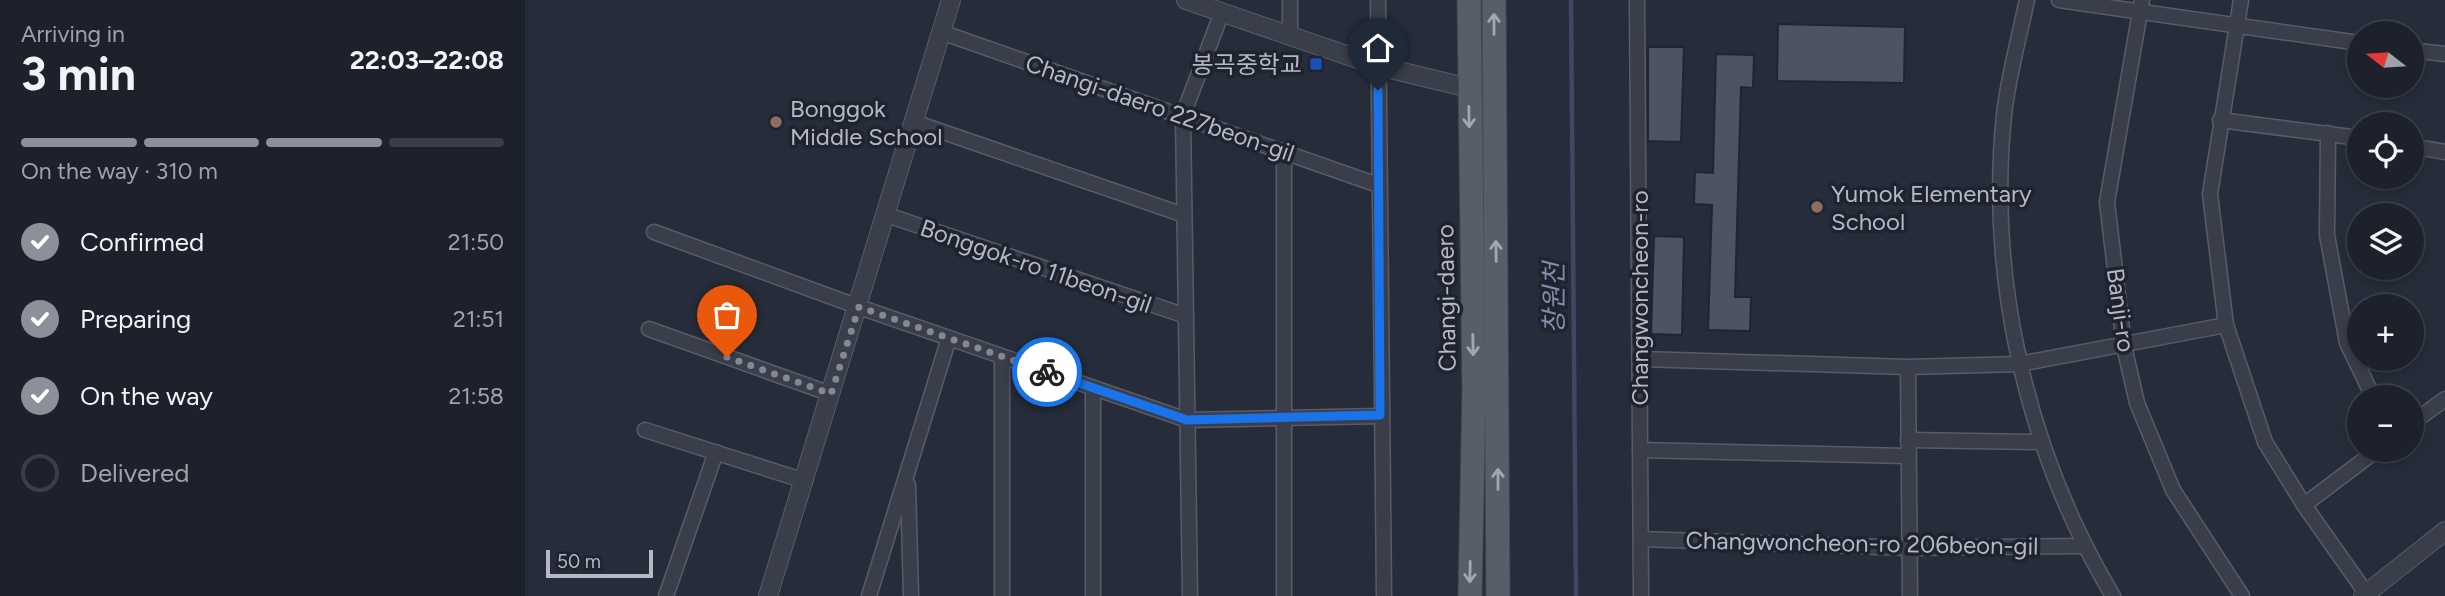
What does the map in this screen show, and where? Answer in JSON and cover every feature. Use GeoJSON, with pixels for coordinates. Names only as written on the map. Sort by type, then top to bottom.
{"type":"FeatureCollection","features":[{"type":"Feature","properties":{"kind":"main road","name":"Changi-daero"},"geometry":{"type":"LineString","coordinates":[[1469,0],[1474,390],[1470,596]]}},
{"type":"Feature","properties":{"kind":"main road","name":"Changi-daero"},"geometry":{"type":"LineString","coordinates":[[1494,0],[1498,596]]}},
{"type":"Feature","properties":{"kind":"street"},"geometry":{"type":"LineString","coordinates":[[768,596],[859,307],[951,0]]}},
{"type":"Feature","properties":{"kind":"street"},"geometry":{"type":"LineString","coordinates":[[1186,0],[1378,66],[1469,88]]}},
{"type":"Feature","properties":{"kind":"street"},"geometry":{"type":"LineString","coordinates":[[1290,0],[1290,35]]}},
{"type":"Feature","properties":{"kind":"street"},"geometry":{"type":"LineString","coordinates":[[1378,0],[1380,415],[1384,596]]}},
{"type":"Feature","properties":{"kind":"street","name":"Changwoncheon-ro"},"geometry":{"type":"LineString","coordinates":[[1637,0],[1641,596]]}},
{"type":"Feature","properties":{"kind":"street"},"geometry":{"type":"LineString","coordinates":[[2027,0],[2004,115],[2000,225],[2019,364],[2041,442],[2084,546],[2113,596]]}},
{"type":"Feature","properties":{"kind":"street"},"geometry":{"type":"LineString","coordinates":[[2059,0],[2141,6],[2235,26],[2347,41]]}},
{"type":"Feature","properties":{"kind":"street"},"geometry":{"type":"LineString","coordinates":[[2241,0],[2210,194],[2226,325],[2265,442],[2364,595],[2445,531]]}},
{"type":"Feature","properties":{"kind":"street","name":"Banji-ro"},"geometry":{"type":"LineString","coordinates":[[2141,6],[2107,202],[2124,346],[2137,403],[2173,490],[2242,596]]}},
{"type":"Feature","properties":{"kind":"street","name":"Bonggok-ro 11beon-gil"},"geometry":{"type":"LineString","coordinates":[[1190,596],[1183,115],[1222,12]]}},
{"type":"Feature","properties":{"kind":"street","name":"Changi-daero 227beon-gil"},"geometry":{"type":"LineString","coordinates":[[941,32],[1378,185]]}},
{"type":"Feature","properties":{"kind":"street"},"geometry":{"type":"LineString","coordinates":[[2424,52],[2445,54]]}},
{"type":"Feature","properties":{"kind":"street"},"geometry":{"type":"LineString","coordinates":[[2220,120],[2347,136]]}},
{"type":"Feature","properties":{"kind":"street"},"geometry":{"type":"LineString","coordinates":[[914,122],[1184,215]]}},
{"type":"Feature","properties":{"kind":"street"},"geometry":{"type":"LineString","coordinates":[[2328,133],[2326,235],[2347,343],[2367,385]]}},
{"type":"Feature","properties":{"kind":"street"},"geometry":{"type":"LineString","coordinates":[[2424,148],[2445,152]]}},
{"type":"Feature","properties":{"kind":"street"},"geometry":{"type":"LineString","coordinates":[[1284,151],[1284,596]]}},
{"type":"Feature","properties":{"kind":"street","name":"Bonggok-ro 11beon-gil"},"geometry":{"type":"LineString","coordinates":[[887,215],[1186,317]]}},
{"type":"Feature","properties":{"kind":"street"},"geometry":{"type":"LineString","coordinates":[[654,232],[859,307],[1187,420],[1380,415]]}},
{"type":"Feature","properties":{"kind":"street"},"geometry":{"type":"LineString","coordinates":[[1640,359],[1908,367],[2019,364],[2226,325]]}},
{"type":"Feature","properties":{"kind":"street"},"geometry":{"type":"LineString","coordinates":[[649,330],[831,394]]}},
{"type":"Feature","properties":{"kind":"street"},"geometry":{"type":"LineString","coordinates":[[869,596],[949,338]]}},
{"type":"Feature","properties":{"kind":"street"},"geometry":{"type":"LineString","coordinates":[[1002,356],[1002,596]]}},
{"type":"Feature","properties":{"kind":"street"},"geometry":{"type":"LineString","coordinates":[[1908,367],[1910,596]]}},
{"type":"Feature","properties":{"kind":"street"},"geometry":{"type":"LineString","coordinates":[[1093,388],[1093,596]]}},
{"type":"Feature","properties":{"kind":"street"},"geometry":{"type":"LineString","coordinates":[[2424,414],[2445,399]]}},
{"type":"Feature","properties":{"kind":"street"},"geometry":{"type":"LineString","coordinates":[[645,430],[805,481]]}},
{"type":"Feature","properties":{"kind":"street"},"geometry":{"type":"LineString","coordinates":[[1908,440],[2041,442]]}},
{"type":"Feature","properties":{"kind":"street"},"geometry":{"type":"LineString","coordinates":[[1640,450],[1907,456]]}},
{"type":"Feature","properties":{"kind":"street"},"geometry":{"type":"LineString","coordinates":[[666,596],[716,452]]}},
{"type":"Feature","properties":{"kind":"street"},"geometry":{"type":"LineString","coordinates":[[2304,505],[2361,462]]}},
{"type":"Feature","properties":{"kind":"street"},"geometry":{"type":"LineString","coordinates":[[908,472],[911,596]]}},
{"type":"Feature","properties":{"kind":"street","name":"Changwoncheon-ro 206beon-gil"},"geometry":{"type":"LineString","coordinates":[[1641,539],[1910,548],[2084,546]]}},
{"type":"Feature","properties":{"kind":"building"},"geometry":{"type":"Polygon","coordinates":[[[1778,24],[1905,27],[1904,83],[1777,81],[1778,24]]]}},
{"type":"Feature","properties":{"kind":"building"},"geometry":{"type":"Polygon","coordinates":[[[1648,47],[1684,47],[1681,142],[1648,141],[1648,47]]]}},
{"type":"Feature","properties":{"kind":"building"},"geometry":{"type":"Polygon","coordinates":[[[1716,54],[1754,55],[1753,88],[1741,87],[1735,297],[1751,297],[1750,331],[1708,330],[1712,205],[1694,204],[1695,172],[1713,173],[1716,54]]]}},
{"type":"Feature","properties":{"kind":"building"},"geometry":{"type":"Polygon","coordinates":[[[1654,236],[1684,237],[1682,335],[1651,334],[1654,236]]]}},
{"type":"Feature","properties":{"kind":"waterway","name":"창원천"},"geometry":{"type":"LineString","coordinates":[[1571,0],[1576,596]]}},
{"type":"Feature","properties":{"kind":"way so far"},"geometry":{"type":"LineString","coordinates":[[727,357],[831,394],[859,307],[1047,372]]}},
{"type":"Feature","properties":{"kind":"place","name":"봉곡중학교"},"geometry":{"type":"Point","coordinates":[1316,64]}},
{"type":"Feature","properties":{"kind":"place","name":"Bonggok Middle School"},"geometry":{"type":"Point","coordinates":[776,122]}},
{"type":"Feature","properties":{"kind":"place","name":"Yumok Elementary School"},"geometry":{"type":"Point","coordinates":[1817,207]}},
{"type":"Feature","properties":{"kind":"route"},"geometry":{"type":"LineString","coordinates":[[1047,372],[1187,420],[1380,415],[1378,90]]}}]}
